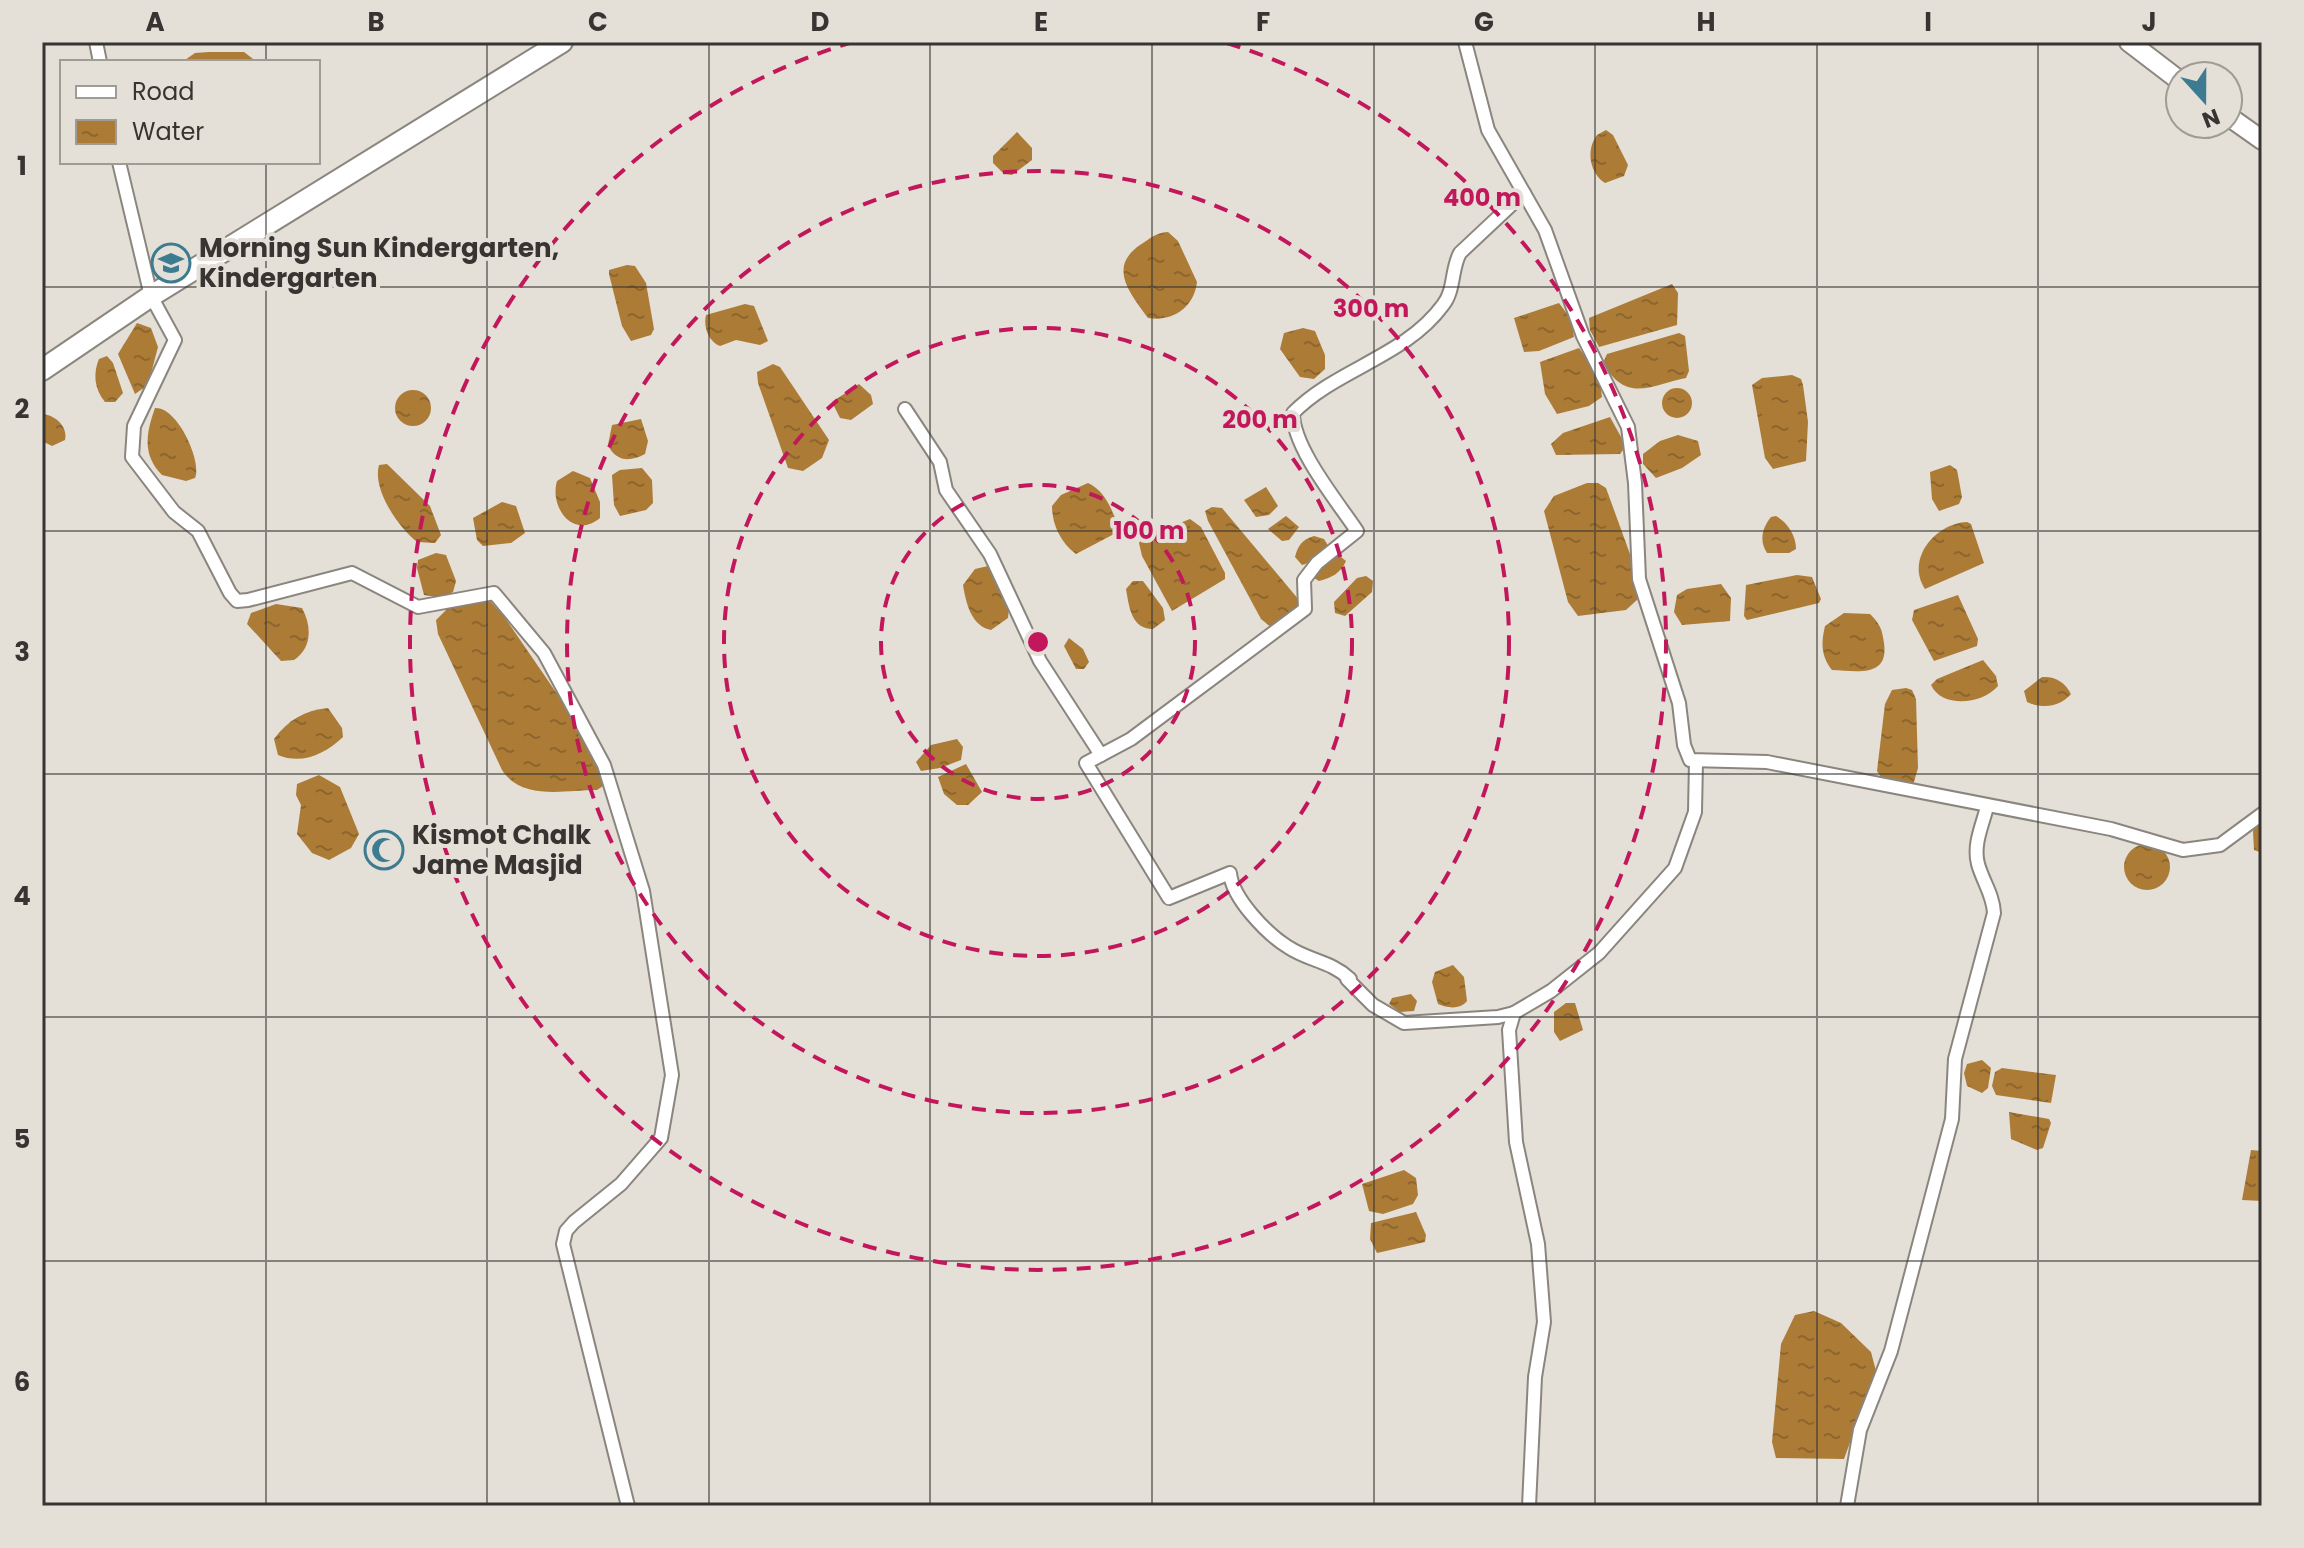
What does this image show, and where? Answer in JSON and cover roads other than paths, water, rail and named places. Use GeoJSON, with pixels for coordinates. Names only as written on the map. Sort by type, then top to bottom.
{"type":"FeatureCollection","features":[{"type":"Feature","properties":{"kind":"highway"},"geometry":{"type":"LineString","coordinates":[[42,370],[151,296],[562,42]]}},
{"type":"Feature","properties":{"kind":"main road"},"geometry":{"type":"LineString","coordinates":[[2129,42],[2164,69]]}},
{"type":"Feature","properties":{"kind":"main road"},"geometry":{"type":"LineString","coordinates":[[2244,127],[2262,140]]}},
{"type":"Feature","properties":{"kind":"street"},"geometry":{"type":"LineString","coordinates":[[1465,42],[1488,130],[1545,230],[1583,336],[1628,427],[1635,483],[1639,579],[1679,703],[1684,745],[1690,760],[1767,762],[2111,829],[2183,850],[2220,845],[2262,814]]}},
{"type":"Feature","properties":{"kind":"street"},"geometry":{"type":"LineString","coordinates":[[119,164],[151,296],[175,340],[134,426],[132,457],[174,512],[198,531],[237,601],[352,573],[418,607],[494,593],[544,653],[604,765],[643,891],[672,1075],[661,1138],[621,1184],[574,1222],[566,1231],[563,1244],[628,1506]]}},
{"type":"Feature","properties":{"kind":"street"},"geometry":{"type":"LineString","coordinates":[[1524,193],[1460,253],[1454,264],[1445,304],[1424,325],[1373,362],[1305,401],[1293,413],[1293,428],[1357,531],[1317,563],[1304,580],[1305,609],[1131,739],[1086,763],[1169,898],[1230,873],[1235,895],[1280,941],[1339,968],[1350,979],[1347,979],[1355,990],[1404,1023],[1498,1017],[1514,1013],[1551,991],[1599,953],[1675,868],[1695,812],[1696,761]]}},
{"type":"Feature","properties":{"kind":"street"},"geometry":{"type":"LineString","coordinates":[[905,409],[940,462],[946,490],[990,554],[1040,661],[1101,755]]}},
{"type":"Feature","properties":{"kind":"street"},"geometry":{"type":"LineString","coordinates":[[1847,1506],[1860,1430],[1891,1351],[1952,1119],[1955,1059],[1994,913],[1993,898],[1978,863],[1976,846],[1987,807]]}},
{"type":"Feature","properties":{"kind":"street"},"geometry":{"type":"LineString","coordinates":[[1514,1013],[1509,1030],[1516,1142],[1538,1244],[1544,1322],[1535,1377],[1529,1506]]}},
{"type":"Feature","properties":{"kind":"water"},"geometry":{"type":"Polygon","coordinates":[[[244,52],[254,60],[185,60],[195,53],[244,52]]]}},
{"type":"Feature","properties":{"kind":"water"},"geometry":{"type":"Polygon","coordinates":[[[1606,130],[1613,135],[1628,165],[1624,176],[1605,183],[1595,173],[1590,154],[1597,135],[1606,130]]]}},
{"type":"Feature","properties":{"kind":"water"},"geometry":{"type":"Polygon","coordinates":[[[1017,132],[1032,148],[1032,160],[1012,175],[1004,174],[993,163],[993,156],[1017,132]]]}},
{"type":"Feature","properties":{"kind":"water"},"geometry":{"type":"Polygon","coordinates":[[[1168,232],[1178,241],[1197,282],[1195,291],[1187,306],[1180,311],[1165,318],[1148,318],[1125,280],[1125,262],[1140,245],[1168,232]]]}},
{"type":"Feature","properties":{"kind":"water"},"geometry":{"type":"Polygon","coordinates":[[[635,266],[646,283],[654,329],[651,335],[631,341],[622,326],[609,274],[609,270],[635,266]]]}},
{"type":"Feature","properties":{"kind":"water"},"geometry":{"type":"Polygon","coordinates":[[[1672,284],[1678,293],[1677,325],[1599,347],[1590,330],[1589,318],[1672,284]]]}},
{"type":"Feature","properties":{"kind":"water"},"geometry":{"type":"Polygon","coordinates":[[[1559,303],[1571,319],[1574,337],[1539,351],[1524,352],[1514,318],[1559,303]]]}},
{"type":"Feature","properties":{"kind":"water"},"geometry":{"type":"Polygon","coordinates":[[[745,304],[754,306],[768,341],[760,345],[736,340],[720,346],[716,344],[708,334],[706,315],[745,304]]]}},
{"type":"Feature","properties":{"kind":"water"},"geometry":{"type":"Polygon","coordinates":[[[137,323],[151,328],[158,347],[148,385],[135,394],[118,354],[137,323]]]}},
{"type":"Feature","properties":{"kind":"water"},"geometry":{"type":"Polygon","coordinates":[[[1303,328],[1315,331],[1325,355],[1325,369],[1314,379],[1300,377],[1280,349],[1284,333],[1303,328]]]}},
{"type":"Feature","properties":{"kind":"water"},"geometry":{"type":"Polygon","coordinates":[[[1679,333],[1685,336],[1689,371],[1686,378],[1650,387],[1630,387],[1620,383],[1603,363],[1607,354],[1679,333]]]}},
{"type":"Feature","properties":{"kind":"water"},"geometry":{"type":"Polygon","coordinates":[[[1579,348],[1599,376],[1602,397],[1589,406],[1557,414],[1545,394],[1540,362],[1579,348]]]}},
{"type":"Feature","properties":{"kind":"water"},"geometry":{"type":"Polygon","coordinates":[[[107,356],[113,363],[123,393],[115,402],[105,402],[96,381],[99,359],[107,356]]]}},
{"type":"Feature","properties":{"kind":"water"},"geometry":{"type":"Polygon","coordinates":[[[773,364],[780,367],[829,440],[822,458],[803,471],[788,468],[758,383],[757,372],[773,364]]]}},
{"type":"Feature","properties":{"kind":"water"},"geometry":{"type":"Polygon","coordinates":[[[1792,375],[1801,379],[1803,385],[1808,422],[1806,461],[1773,469],[1765,458],[1752,385],[1762,378],[1792,375]]]}},
{"type":"Feature","properties":{"kind":"water"},"geometry":{"type":"Polygon","coordinates":[[[859,384],[871,395],[873,404],[851,420],[840,418],[832,402],[859,384]]]}},
{"type":"Feature","properties":{"kind":"water"},"geometry":{"type":"Polygon","coordinates":[[[1677,388],[1688,392],[1692,403],[1688,414],[1677,418],[1666,414],[1662,403],[1666,392],[1677,388]]]}},
{"type":"Feature","properties":{"kind":"water"},"geometry":{"type":"Polygon","coordinates":[[[413,390],[426,395],[431,408],[426,421],[413,426],[400,421],[395,408],[400,395],[413,390]]]}},
{"type":"Feature","properties":{"kind":"water"},"geometry":{"type":"Polygon","coordinates":[[[155,408],[164,410],[180,425],[195,460],[195,478],[186,481],[162,475],[151,460],[149,426],[155,408]]]}},
{"type":"Feature","properties":{"kind":"water"},"geometry":{"type":"Polygon","coordinates":[[[42,414],[60,422],[65,440],[52,446],[42,441],[42,414]]]}},
{"type":"Feature","properties":{"kind":"water"},"geometry":{"type":"Polygon","coordinates":[[[1610,417],[1626,446],[1620,454],[1556,455],[1551,444],[1563,433],[1610,417]]]}},
{"type":"Feature","properties":{"kind":"water"},"geometry":{"type":"Polygon","coordinates":[[[641,419],[648,441],[645,454],[629,459],[615,455],[608,445],[612,425],[641,419]]]}},
{"type":"Feature","properties":{"kind":"water"},"geometry":{"type":"Polygon","coordinates":[[[1678,435],[1698,441],[1701,455],[1682,468],[1656,478],[1643,464],[1643,454],[1660,441],[1678,435]]]}},
{"type":"Feature","properties":{"kind":"water"},"geometry":{"type":"Polygon","coordinates":[[[387,464],[430,506],[441,535],[435,543],[417,542],[388,507],[378,475],[379,465],[387,464]]]}},
{"type":"Feature","properties":{"kind":"water"},"geometry":{"type":"Polygon","coordinates":[[[1950,465],[1957,470],[1962,497],[1959,504],[1939,511],[1932,499],[1930,472],[1950,465]]]}},
{"type":"Feature","properties":{"kind":"water"},"geometry":{"type":"Polygon","coordinates":[[[642,468],[652,480],[653,503],[646,510],[620,516],[614,505],[612,475],[620,470],[642,468]]]}},
{"type":"Feature","properties":{"kind":"water"},"geometry":{"type":"Polygon","coordinates":[[[573,471],[590,478],[600,502],[600,518],[590,524],[573,523],[560,510],[557,501],[557,481],[573,471]]]}},
{"type":"Feature","properties":{"kind":"water"},"geometry":{"type":"Polygon","coordinates":[[[1088,483],[1103,495],[1118,525],[1116,533],[1076,554],[1058,533],[1052,506],[1061,495],[1088,483]]]}},
{"type":"Feature","properties":{"kind":"water"},"geometry":{"type":"Polygon","coordinates":[[[1587,483],[1598,483],[1606,488],[1630,554],[1638,599],[1626,610],[1578,616],[1568,602],[1544,511],[1554,496],[1587,483]]]}},
{"type":"Feature","properties":{"kind":"water"},"geometry":{"type":"Polygon","coordinates":[[[1266,487],[1278,506],[1269,515],[1256,517],[1244,500],[1266,487]]]}},
{"type":"Feature","properties":{"kind":"water"},"geometry":{"type":"Polygon","coordinates":[[[502,502],[516,506],[525,533],[511,543],[483,546],[477,540],[473,518],[502,502]]]}},
{"type":"Feature","properties":{"kind":"water"},"geometry":{"type":"Polygon","coordinates":[[[1212,507],[1222,508],[1299,600],[1300,607],[1272,628],[1261,619],[1208,521],[1205,511],[1212,507]]]}},
{"type":"Feature","properties":{"kind":"water"},"geometry":{"type":"Polygon","coordinates":[[[1286,516],[1299,527],[1289,540],[1282,541],[1268,529],[1286,516]]]}},
{"type":"Feature","properties":{"kind":"water"},"geometry":{"type":"Polygon","coordinates":[[[1776,516],[1793,534],[1796,549],[1789,553],[1767,553],[1765,548],[1762,539],[1765,526],[1771,517],[1776,516]]]}},
{"type":"Feature","properties":{"kind":"water"},"geometry":{"type":"Polygon","coordinates":[[[1190,519],[1201,527],[1225,573],[1225,579],[1172,611],[1142,556],[1139,543],[1142,538],[1190,519]]]}},
{"type":"Feature","properties":{"kind":"water"},"geometry":{"type":"Polygon","coordinates":[[[1967,522],[1971,524],[1984,563],[1925,589],[1919,566],[1927,545],[1945,529],[1967,522]]]}},
{"type":"Feature","properties":{"kind":"water"},"geometry":{"type":"Polygon","coordinates":[[[1314,536],[1324,539],[1329,547],[1312,562],[1302,565],[1295,557],[1298,549],[1304,541],[1314,536]]]}},
{"type":"Feature","properties":{"kind":"water"},"geometry":{"type":"Polygon","coordinates":[[[436,553],[446,555],[456,581],[453,592],[442,598],[424,595],[417,568],[418,560],[436,553]]]}},
{"type":"Feature","properties":{"kind":"water"},"geometry":{"type":"Polygon","coordinates":[[[1336,553],[1346,561],[1341,569],[1323,580],[1314,578],[1314,574],[1336,553]]]}},
{"type":"Feature","properties":{"kind":"water"},"geometry":{"type":"Polygon","coordinates":[[[988,566],[1009,607],[1008,618],[991,630],[974,619],[963,585],[975,569],[988,566]]]}},
{"type":"Feature","properties":{"kind":"water"},"geometry":{"type":"Polygon","coordinates":[[[1797,575],[1812,577],[1821,599],[1819,603],[1747,620],[1744,616],[1746,585],[1797,575]]]}},
{"type":"Feature","properties":{"kind":"water"},"geometry":{"type":"Polygon","coordinates":[[[1366,576],[1373,581],[1372,592],[1345,616],[1335,613],[1334,602],[1357,578],[1366,576]]]}},
{"type":"Feature","properties":{"kind":"water"},"geometry":{"type":"Polygon","coordinates":[[[1133,581],[1143,581],[1163,608],[1165,620],[1153,629],[1140,625],[1132,615],[1126,589],[1133,581]]]}},
{"type":"Feature","properties":{"kind":"water"},"geometry":{"type":"Polygon","coordinates":[[[1721,584],[1731,598],[1730,621],[1682,625],[1674,612],[1677,595],[1687,589],[1721,584]]]}},
{"type":"Feature","properties":{"kind":"water"},"geometry":{"type":"Polygon","coordinates":[[[1958,595],[1978,639],[1977,646],[1934,661],[1912,620],[1914,610],[1958,595]]]}},
{"type":"Feature","properties":{"kind":"water"},"geometry":{"type":"Polygon","coordinates":[[[476,600],[490,601],[503,615],[562,701],[603,779],[603,786],[597,790],[532,790],[510,780],[502,770],[438,634],[436,620],[450,606],[476,600]]]}},
{"type":"Feature","properties":{"kind":"water"},"geometry":{"type":"Polygon","coordinates":[[[276,604],[302,608],[305,615],[309,629],[307,643],[294,660],[281,661],[247,624],[251,613],[276,604]]]}},
{"type":"Feature","properties":{"kind":"water"},"geometry":{"type":"Polygon","coordinates":[[[1844,613],[1870,614],[1878,624],[1884,654],[1882,662],[1876,667],[1851,671],[1832,670],[1828,665],[1823,649],[1825,626],[1844,613]]]}},
{"type":"Feature","properties":{"kind":"water"},"geometry":{"type":"Polygon","coordinates":[[[1069,638],[1083,649],[1089,662],[1084,669],[1076,669],[1064,646],[1069,638]]]}},
{"type":"Feature","properties":{"kind":"water"},"geometry":{"type":"Polygon","coordinates":[[[1983,660],[1996,676],[1998,686],[1983,697],[1953,701],[1936,693],[1931,685],[1937,679],[1983,660]]]}},
{"type":"Feature","properties":{"kind":"water"},"geometry":{"type":"Polygon","coordinates":[[[2042,677],[2059,681],[2071,694],[2051,706],[2027,702],[2024,691],[2042,677]]]}},
{"type":"Feature","properties":{"kind":"water"},"geometry":{"type":"Polygon","coordinates":[[[1892,690],[1912,690],[1916,699],[1918,768],[1913,785],[1883,780],[1877,771],[1885,704],[1892,690]]]}},
{"type":"Feature","properties":{"kind":"water"},"geometry":{"type":"Polygon","coordinates":[[[328,708],[342,728],[343,737],[313,756],[296,759],[278,755],[274,739],[285,726],[304,714],[328,708]]]}},
{"type":"Feature","properties":{"kind":"water"},"geometry":{"type":"Polygon","coordinates":[[[957,739],[963,747],[961,760],[921,771],[916,762],[931,745],[957,739]]]}},
{"type":"Feature","properties":{"kind":"water"},"geometry":{"type":"Polygon","coordinates":[[[966,764],[982,792],[968,805],[957,805],[944,794],[938,777],[966,764]]]}},
{"type":"Feature","properties":{"kind":"water"},"geometry":{"type":"Polygon","coordinates":[[[319,775],[340,787],[359,834],[351,848],[329,860],[312,853],[297,834],[301,805],[296,795],[297,784],[319,775]]]}},
{"type":"Feature","properties":{"kind":"water"},"geometry":{"type":"Polygon","coordinates":[[[2262,818],[2262,853],[2254,850],[2253,831],[2262,818]]]}},
{"type":"Feature","properties":{"kind":"water"},"geometry":{"type":"Polygon","coordinates":[[[2147,844],[2164,850],[2170,867],[2164,884],[2147,890],[2130,884],[2124,867],[2130,850],[2147,844]]]}},
{"type":"Feature","properties":{"kind":"water"},"geometry":{"type":"Polygon","coordinates":[[[1453,965],[1464,977],[1467,1001],[1453,1007],[1438,1004],[1432,982],[1435,972],[1453,965]]]}},
{"type":"Feature","properties":{"kind":"water"},"geometry":{"type":"Polygon","coordinates":[[[1411,994],[1417,1001],[1414,1011],[1400,1012],[1389,1004],[1392,998],[1411,994]]]}},
{"type":"Feature","properties":{"kind":"water"},"geometry":{"type":"Polygon","coordinates":[[[1566,1003],[1575,1003],[1583,1030],[1560,1041],[1554,1032],[1554,1012],[1566,1003]]]}},
{"type":"Feature","properties":{"kind":"water"},"geometry":{"type":"Polygon","coordinates":[[[1982,1060],[1991,1068],[1988,1088],[1982,1093],[1967,1086],[1964,1073],[1967,1064],[1982,1060]]]}},
{"type":"Feature","properties":{"kind":"water"},"geometry":{"type":"Polygon","coordinates":[[[2002,1068],[2056,1075],[2051,1103],[1996,1095],[1992,1086],[1995,1072],[2002,1068]]]}},
{"type":"Feature","properties":{"kind":"water"},"geometry":{"type":"Polygon","coordinates":[[[2009,1112],[2049,1119],[2051,1123],[2043,1148],[2037,1150],[2011,1139],[2009,1112]]]}},
{"type":"Feature","properties":{"kind":"water"},"geometry":{"type":"Polygon","coordinates":[[[2251,1150],[2262,1151],[2262,1201],[2242,1200],[2251,1150]]]}},
{"type":"Feature","properties":{"kind":"water"},"geometry":{"type":"Polygon","coordinates":[[[1404,1170],[1416,1178],[1418,1195],[1413,1204],[1383,1214],[1369,1211],[1362,1184],[1404,1170]]]}},
{"type":"Feature","properties":{"kind":"water"},"geometry":{"type":"Polygon","coordinates":[[[1416,1212],[1426,1235],[1425,1242],[1377,1253],[1370,1239],[1371,1223],[1416,1212]]]}},
{"type":"Feature","properties":{"kind":"water"},"geometry":{"type":"Polygon","coordinates":[[[1814,1311],[1841,1323],[1871,1352],[1876,1371],[1844,1459],[1776,1458],[1772,1442],[1781,1344],[1795,1315],[1814,1311]]]}},
{"type":"Feature","properties":{"kind":"place","name":"Morning Sun Kindergarten, Kindergarten"},"geometry":{"type":"Point","coordinates":[171,263]}},
{"type":"Feature","properties":{"kind":"place","name":"Kismot Chalk Jame Masjid"},"geometry":{"type":"Point","coordinates":[384,850]}}]}
